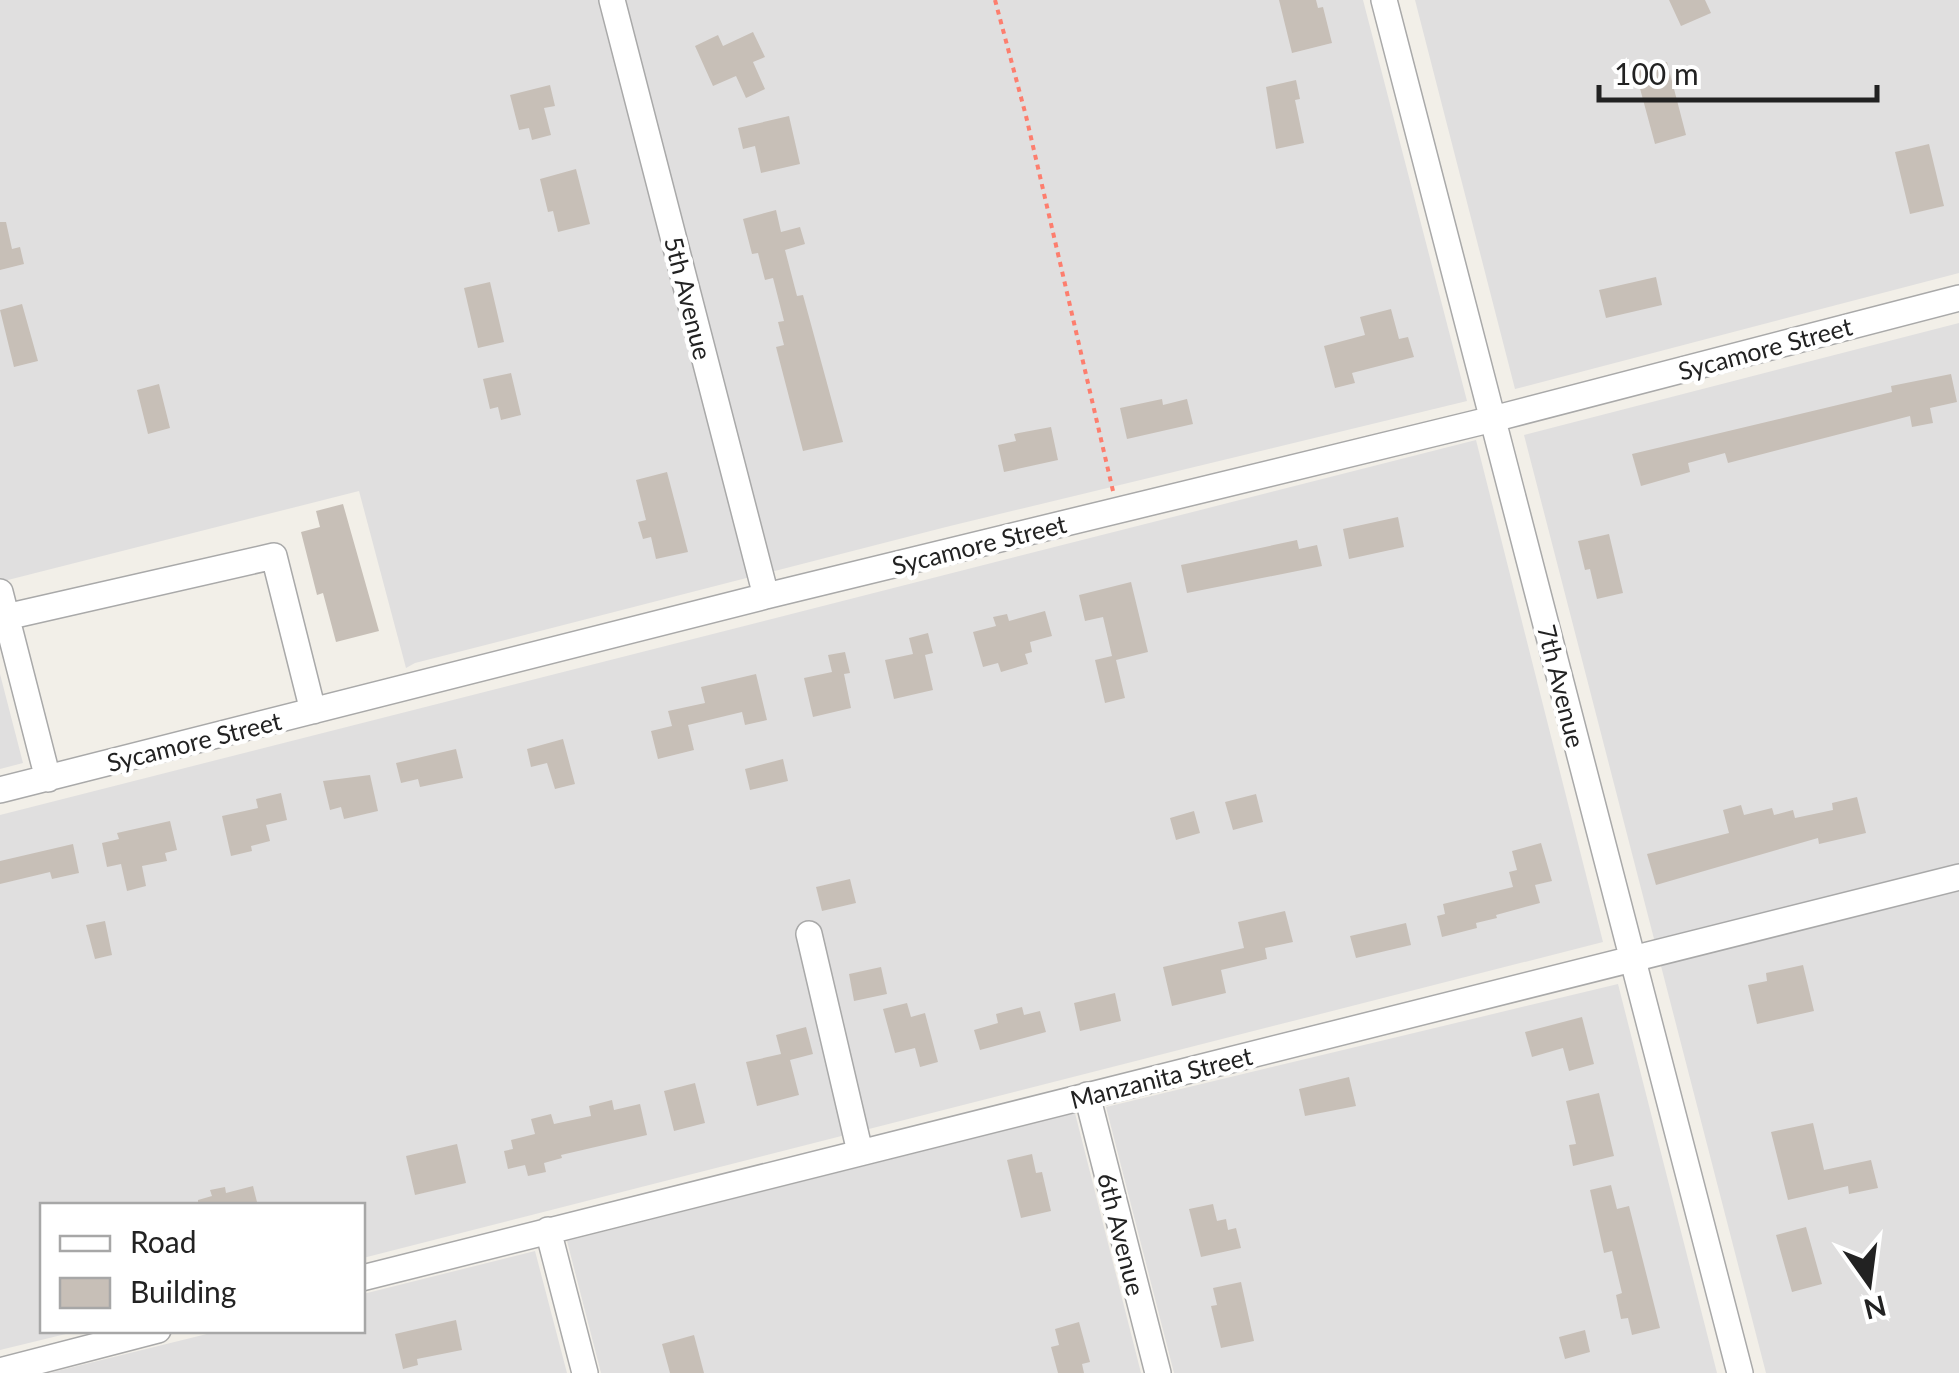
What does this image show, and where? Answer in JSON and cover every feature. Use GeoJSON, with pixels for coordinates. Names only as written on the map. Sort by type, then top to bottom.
{"type":"FeatureCollection","features":[{"type":"Feature","properties":{"kind":"street","name":"5th Avenue"},"geometry":{"type":"LineString","coordinates":[[612,0],[766,596]]}},
{"type":"Feature","properties":{"kind":"street","name":"7th Avenue"},"geometry":{"type":"LineString","coordinates":[[1384,0],[1740,1373]]}},
{"type":"Feature","properties":{"kind":"street","name":"Sycamore Street"},"geometry":{"type":"LineString","coordinates":[[0,790],[766,596],[1493,420],[1959,298]]}},
{"type":"Feature","properties":{"kind":"street"},"geometry":{"type":"LineString","coordinates":[[48,778],[3,605],[274,556],[313,711]]}},
{"type":"Feature","properties":{"kind":"street","name":"Manzanita Street"},"geometry":{"type":"LineString","coordinates":[[365,1277],[1959,877]]}},
{"type":"Feature","properties":{"kind":"street"},"geometry":{"type":"LineString","coordinates":[[809,934],[860,1152]]}},
{"type":"Feature","properties":{"kind":"street","name":"6th Avenue"},"geometry":{"type":"LineString","coordinates":[[1087,1095],[1158,1373]]}},
{"type":"Feature","properties":{"kind":"street"},"geometry":{"type":"LineString","coordinates":[[548,1230],[585,1373]]}},
{"type":"Feature","properties":{"kind":"street"},"geometry":{"type":"LineString","coordinates":[[8,1371],[147,1333]]}},
{"type":"Feature","properties":{"kind":"path"},"geometry":{"type":"LineString","coordinates":[[996,0],[1118,510]]}},
{"type":"Feature","properties":{"kind":"shaded area"},"geometry":{"type":"Polygon","coordinates":[[[0,0],[1363,0],[1467,401],[946,527],[406,668],[359,491],[0,582],[0,0]]]}},
{"type":"Feature","properties":{"kind":"shaded area"},"geometry":{"type":"Polygon","coordinates":[[[1415,0],[1959,0],[1959,273],[1515,389],[1415,0]]]}},
{"type":"Feature","properties":{"kind":"shaded area"},"geometry":{"type":"Polygon","coordinates":[[[1959,323],[1959,1373],[1766,1373],[1524,435],[1959,323]]]}},
{"type":"Feature","properties":{"kind":"shaded area"},"geometry":{"type":"Polygon","coordinates":[[[1476,440],[1603,942],[365,1257],[365,1203],[40,1203],[40,1333],[70,1333],[0,1350],[0,815],[1476,440]]]}},
{"type":"Feature","properties":{"kind":"shaded area"},"geometry":{"type":"Polygon","coordinates":[[[0,674],[23,763],[0,769],[0,674]]]}},
{"type":"Feature","properties":{"kind":"shaded area"},"geometry":{"type":"Polygon","coordinates":[[[1618,984],[1717,1373],[1174,1373],[1106,1107],[1618,984]]]}},
{"type":"Feature","properties":{"kind":"shaded area"},"geometry":{"type":"Polygon","coordinates":[[[1075,1113],[1141,1373],[601,1373],[567,1241],[1075,1113]]]}},
{"type":"Feature","properties":{"kind":"shaded area"},"geometry":{"type":"Polygon","coordinates":[[[535,1251],[567,1373],[49,1373],[211,1333],[365,1333],[365,1294],[535,1251]]]}},
{"type":"Feature","properties":{"kind":"building"},"geometry":{"type":"Polygon","coordinates":[[[1279,0],[1316,0],[1318,8],[1323,7],[1332,43],[1292,53],[1279,0]]]}},
{"type":"Feature","properties":{"kind":"building"},"geometry":{"type":"Polygon","coordinates":[[[1669,0],[1705,0],[1711,13],[1681,26],[1669,0]]]}},
{"type":"Feature","properties":{"kind":"building"},"geometry":{"type":"Polygon","coordinates":[[[753,32],[765,57],[753,62],[765,89],[746,98],[736,76],[713,86],[695,46],[718,35],[723,46],[753,32]]]}},
{"type":"Feature","properties":{"kind":"building"},"geometry":{"type":"Polygon","coordinates":[[[1667,62],[1686,135],[1655,144],[1635,70],[1667,62]]]}},
{"type":"Feature","properties":{"kind":"building"},"geometry":{"type":"Polygon","coordinates":[[[1296,80],[1300,99],[1295,100],[1304,143],[1276,149],[1266,87],[1296,80]]]}},
{"type":"Feature","properties":{"kind":"building"},"geometry":{"type":"Polygon","coordinates":[[[550,85],[555,106],[544,108],[551,135],[532,140],[529,128],[519,130],[510,95],[550,85]]]}},
{"type":"Feature","properties":{"kind":"building"},"geometry":{"type":"Polygon","coordinates":[[[789,116],[800,164],[761,173],[755,146],[743,149],[738,128],[789,116]]]}},
{"type":"Feature","properties":{"kind":"building"},"geometry":{"type":"Polygon","coordinates":[[[1929,144],[1944,206],[1910,214],[1895,152],[1929,144]]]}},
{"type":"Feature","properties":{"kind":"building"},"geometry":{"type":"Polygon","coordinates":[[[576,169],[590,224],[558,232],[553,211],[548,212],[540,179],[576,169]]]}},
{"type":"Feature","properties":{"kind":"building"},"geometry":{"type":"Polygon","coordinates":[[[776,210],[781,232],[800,227],[805,244],[785,250],[797,296],[803,295],[843,442],[803,451],[776,347],[784,345],[778,322],[784,321],[773,278],[765,280],[758,253],[752,254],[743,219],[776,210]]]}},
{"type":"Feature","properties":{"kind":"building"},"geometry":{"type":"Polygon","coordinates":[[[0,222],[6,222],[12,249],[20,247],[24,264],[0,270],[0,222]]]}},
{"type":"Feature","properties":{"kind":"building"},"geometry":{"type":"Polygon","coordinates":[[[1656,277],[1662,305],[1606,318],[1599,290],[1656,277]]]}},
{"type":"Feature","properties":{"kind":"building"},"geometry":{"type":"Polygon","coordinates":[[[490,282],[504,342],[478,348],[464,288],[490,282]]]}},
{"type":"Feature","properties":{"kind":"building"},"geometry":{"type":"Polygon","coordinates":[[[22,304],[38,361],[14,367],[0,310],[22,304]]]}},
{"type":"Feature","properties":{"kind":"building"},"geometry":{"type":"Polygon","coordinates":[[[1391,309],[1399,339],[1408,337],[1414,357],[1352,373],[1355,383],[1335,388],[1324,346],[1365,335],[1360,317],[1391,309]]]}},
{"type":"Feature","properties":{"kind":"building"},"geometry":{"type":"Polygon","coordinates":[[[511,373],[521,415],[501,420],[498,407],[490,409],[483,379],[511,373]]]}},
{"type":"Feature","properties":{"kind":"building"},"geometry":{"type":"Polygon","coordinates":[[[1951,374],[1957,402],[1930,408],[1933,423],[1912,427],[1910,416],[1728,463],[1725,453],[1688,463],[1690,472],[1641,486],[1632,454],[1892,392],[1891,386],[1951,374]]]}},
{"type":"Feature","properties":{"kind":"building"},"geometry":{"type":"Polygon","coordinates":[[[159,384],[170,428],[148,434],[137,390],[159,384]]]}},
{"type":"Feature","properties":{"kind":"building"},"geometry":{"type":"Polygon","coordinates":[[[1162,399],[1163,405],[1187,399],[1193,424],[1127,439],[1120,408],[1162,399]]]}},
{"type":"Feature","properties":{"kind":"building"},"geometry":{"type":"Polygon","coordinates":[[[1051,427],[1058,460],[1004,472],[998,445],[1016,441],[1014,434],[1051,427]]]}},
{"type":"Feature","properties":{"kind":"building"},"geometry":{"type":"Polygon","coordinates":[[[667,472],[688,552],[656,559],[651,537],[643,539],[638,522],[646,520],[636,480],[667,472]]]}},
{"type":"Feature","properties":{"kind":"building"},"geometry":{"type":"Polygon","coordinates":[[[343,504],[379,631],[336,642],[323,593],[317,595],[301,532],[320,527],[316,511],[343,504]]]}},
{"type":"Feature","properties":{"kind":"building"},"geometry":{"type":"Polygon","coordinates":[[[1398,517],[1404,547],[1349,559],[1343,529],[1398,517]]]}},
{"type":"Feature","properties":{"kind":"building"},"geometry":{"type":"Polygon","coordinates":[[[1609,534],[1623,593],[1597,599],[1578,541],[1609,534]]]}},
{"type":"Feature","properties":{"kind":"building"},"geometry":{"type":"Polygon","coordinates":[[[1297,540],[1299,549],[1317,545],[1322,566],[1187,593],[1181,565],[1297,540]]]}},
{"type":"Feature","properties":{"kind":"building"},"geometry":{"type":"Polygon","coordinates":[[[1131,582],[1148,652],[1116,660],[1125,698],[1105,703],[1095,660],[1112,656],[1103,617],[1085,621],[1079,595],[1131,582]]]}},
{"type":"Feature","properties":{"kind":"building"},"geometry":{"type":"Polygon","coordinates":[[[1045,611],[1052,636],[1030,642],[1032,652],[1025,654],[1028,664],[1001,672],[998,663],[983,667],[973,632],[996,626],[993,617],[1007,614],[1009,621],[1045,611]]]}},
{"type":"Feature","properties":{"kind":"building"},"geometry":{"type":"Polygon","coordinates":[[[928,633],[933,653],[925,655],[933,690],[894,699],[885,660],[913,654],[909,638],[928,633]]]}},
{"type":"Feature","properties":{"kind":"building"},"geometry":{"type":"Polygon","coordinates":[[[845,652],[850,673],[844,674],[851,708],[813,717],[804,678],[832,672],[828,655],[845,652]]]}},
{"type":"Feature","properties":{"kind":"building"},"geometry":{"type":"Polygon","coordinates":[[[756,674],[767,720],[745,725],[742,712],[688,725],[694,750],[658,759],[651,731],[672,726],[668,711],[705,703],[701,687],[756,674]]]}},
{"type":"Feature","properties":{"kind":"building"},"geometry":{"type":"Polygon","coordinates":[[[563,739],[575,784],[555,789],[547,763],[531,767],[527,749],[563,739]]]}},
{"type":"Feature","properties":{"kind":"building"},"geometry":{"type":"Polygon","coordinates":[[[456,749],[463,778],[420,787],[418,779],[401,783],[396,763],[456,749]]]}},
{"type":"Feature","properties":{"kind":"building"},"geometry":{"type":"Polygon","coordinates":[[[783,759],[788,781],[750,790],[745,769],[783,759]]]}},
{"type":"Feature","properties":{"kind":"building"},"geometry":{"type":"Polygon","coordinates":[[[370,775],[378,811],[344,819],[341,807],[330,810],[323,781],[370,775]]]}},
{"type":"Feature","properties":{"kind":"building"},"geometry":{"type":"Polygon","coordinates":[[[281,793],[287,820],[266,825],[270,841],[231,856],[222,816],[258,808],[256,799],[281,793]]]}},
{"type":"Feature","properties":{"kind":"building"},"geometry":{"type":"Polygon","coordinates":[[[1256,794],[1263,822],[1233,830],[1225,802],[1256,794]]]}},
{"type":"Feature","properties":{"kind":"building"},"geometry":{"type":"Polygon","coordinates":[[[1857,797],[1866,833],[1819,844],[1818,838],[1656,885],[1647,854],[1729,833],[1723,810],[1741,805],[1744,815],[1772,808],[1774,815],[1793,810],[1795,818],[1833,810],[1832,803],[1857,797]]]}},
{"type":"Feature","properties":{"kind":"building"},"geometry":{"type":"Polygon","coordinates":[[[1194,811],[1200,833],[1176,840],[1170,818],[1194,811]]]}},
{"type":"Feature","properties":{"kind":"building"},"geometry":{"type":"Polygon","coordinates":[[[170,821],[177,850],[165,853],[167,861],[142,866],[146,886],[127,891],[121,864],[107,867],[102,843],[119,839],[117,833],[170,821]]]}},
{"type":"Feature","properties":{"kind":"building"},"geometry":{"type":"Polygon","coordinates":[[[1541,843],[1552,881],[1535,885],[1540,903],[1496,915],[1497,918],[1476,923],[1477,928],[1442,937],[1437,916],[1445,914],[1443,904],[1513,887],[1509,872],[1517,870],[1512,851],[1541,843]]]}},
{"type":"Feature","properties":{"kind":"building"},"geometry":{"type":"Polygon","coordinates":[[[73,844],[79,873],[52,879],[50,872],[0,884],[0,861],[73,844]]]}},
{"type":"Feature","properties":{"kind":"building"},"geometry":{"type":"Polygon","coordinates":[[[850,879],[856,903],[822,911],[816,887],[850,879]]]}},
{"type":"Feature","properties":{"kind":"building"},"geometry":{"type":"Polygon","coordinates":[[[1285,911],[1293,942],[1265,948],[1267,959],[1221,970],[1226,993],[1172,1006],[1163,967],[1244,948],[1238,922],[1285,911]]]}},
{"type":"Feature","properties":{"kind":"building"},"geometry":{"type":"Polygon","coordinates":[[[105,921],[112,955],[95,959],[86,925],[105,921]]]}},
{"type":"Feature","properties":{"kind":"building"},"geometry":{"type":"Polygon","coordinates":[[[1406,923],[1411,945],[1356,958],[1350,936],[1406,923]]]}},
{"type":"Feature","properties":{"kind":"building"},"geometry":{"type":"Polygon","coordinates":[[[1803,965],[1814,1011],[1757,1024],[1748,985],[1767,981],[1766,973],[1803,965]]]}},
{"type":"Feature","properties":{"kind":"building"},"geometry":{"type":"Polygon","coordinates":[[[881,967],[887,994],[854,1001],[849,974],[881,967]]]}},
{"type":"Feature","properties":{"kind":"building"},"geometry":{"type":"Polygon","coordinates":[[[1115,993],[1121,1021],[1080,1031],[1074,1003],[1115,993]]]}},
{"type":"Feature","properties":{"kind":"building"},"geometry":{"type":"Polygon","coordinates":[[[907,1003],[911,1017],[925,1013],[938,1062],[920,1067],[915,1048],[895,1053],[883,1009],[907,1003]]]}},
{"type":"Feature","properties":{"kind":"building"},"geometry":{"type":"Polygon","coordinates":[[[1022,1007],[1024,1015],[1040,1011],[1046,1032],[980,1050],[974,1030],[998,1023],[996,1014],[1022,1007]]]}},
{"type":"Feature","properties":{"kind":"building"},"geometry":{"type":"Polygon","coordinates":[[[1582,1017],[1594,1064],[1569,1071],[1563,1048],[1532,1057],[1525,1032],[1582,1017]]]}},
{"type":"Feature","properties":{"kind":"building"},"geometry":{"type":"Polygon","coordinates":[[[806,1027],[813,1054],[790,1060],[799,1095],[757,1106],[746,1062],[781,1054],[776,1035],[806,1027]]]}},
{"type":"Feature","properties":{"kind":"building"},"geometry":{"type":"Polygon","coordinates":[[[1349,1077],[1356,1106],[1305,1116],[1299,1089],[1349,1077]]]}},
{"type":"Feature","properties":{"kind":"building"},"geometry":{"type":"Polygon","coordinates":[[[695,1083],[705,1123],[674,1131],[664,1091],[695,1083]]]}},
{"type":"Feature","properties":{"kind":"building"},"geometry":{"type":"Polygon","coordinates":[[[1599,1093],[1614,1156],[1573,1166],[1569,1145],[1576,1144],[1566,1101],[1599,1093]]]}},
{"type":"Feature","properties":{"kind":"building"},"geometry":{"type":"Polygon","coordinates":[[[612,1100],[614,1110],[640,1104],[647,1135],[561,1155],[562,1158],[544,1163],[546,1172],[528,1176],[525,1165],[508,1169],[504,1151],[513,1149],[511,1140],[535,1134],[531,1119],[551,1114],[554,1124],[591,1116],[589,1106],[612,1100]]]}},
{"type":"Feature","properties":{"kind":"building"},"geometry":{"type":"Polygon","coordinates":[[[1813,1123],[1824,1170],[1871,1160],[1878,1188],[1849,1194],[1848,1186],[1788,1200],[1771,1132],[1813,1123]]]}},
{"type":"Feature","properties":{"kind":"building"},"geometry":{"type":"Polygon","coordinates":[[[457,1144],[466,1183],[415,1195],[406,1156],[457,1144]]]}},
{"type":"Feature","properties":{"kind":"building"},"geometry":{"type":"Polygon","coordinates":[[[1032,1154],[1036,1173],[1042,1172],[1051,1211],[1021,1218],[1007,1160],[1032,1154]]]}},
{"type":"Feature","properties":{"kind":"building"},"geometry":{"type":"Polygon","coordinates":[[[1611,1185],[1617,1209],[1629,1206],[1660,1328],[1632,1335],[1628,1318],[1621,1319],[1616,1295],[1622,1293],[1612,1251],[1604,1253],[1590,1190],[1611,1185]]]}},
{"type":"Feature","properties":{"kind":"building"},"geometry":{"type":"Polygon","coordinates":[[[253,1186],[257,1203],[198,1203],[212,1196],[210,1190],[225,1187],[226,1193],[253,1186]]]}},
{"type":"Feature","properties":{"kind":"building"},"geometry":{"type":"Polygon","coordinates":[[[1213,1204],[1217,1221],[1226,1219],[1228,1230],[1236,1228],[1241,1248],[1201,1257],[1189,1209],[1213,1204]]]}},
{"type":"Feature","properties":{"kind":"building"},"geometry":{"type":"Polygon","coordinates":[[[1806,1227],[1822,1284],[1792,1292],[1776,1235],[1806,1227]]]}},
{"type":"Feature","properties":{"kind":"building"},"geometry":{"type":"Polygon","coordinates":[[[1241,1282],[1254,1341],[1221,1348],[1211,1306],[1217,1305],[1213,1288],[1241,1282]]]}},
{"type":"Feature","properties":{"kind":"building"},"geometry":{"type":"Polygon","coordinates":[[[456,1320],[462,1350],[417,1359],[418,1365],[403,1369],[395,1334],[456,1320]]]}},
{"type":"Feature","properties":{"kind":"building"},"geometry":{"type":"Polygon","coordinates":[[[1079,1322],[1090,1362],[1082,1364],[1084,1373],[1058,1373],[1051,1347],[1059,1345],[1055,1329],[1079,1322]]]}},
{"type":"Feature","properties":{"kind":"building"},"geometry":{"type":"Polygon","coordinates":[[[1585,1330],[1590,1352],[1565,1359],[1559,1337],[1585,1330]]]}},
{"type":"Feature","properties":{"kind":"building"},"geometry":{"type":"Polygon","coordinates":[[[694,1335],[704,1373],[670,1373],[662,1344],[694,1335]]]}}]}
